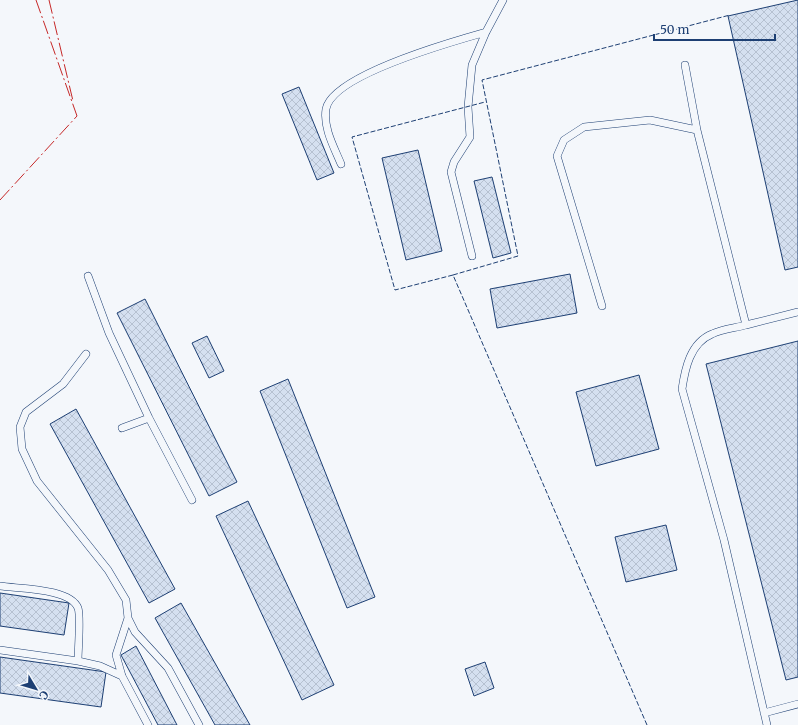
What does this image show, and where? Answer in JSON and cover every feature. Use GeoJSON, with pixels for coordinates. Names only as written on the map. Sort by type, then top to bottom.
{"type":"FeatureCollection","features":[{"type":"Feature","properties":{"kind":"lane"},"geometry":{"type":"LineString","coordinates":[[472,256],[451,172],[454,162],[470,137],[468,107],[472,64],[486,32],[503,0]]}},
{"type":"Feature","properties":{"kind":"lane"},"geometry":{"type":"LineString","coordinates":[[340,164],[326,124],[326,107],[335,94],[351,82],[414,54],[486,32]]}},
{"type":"Feature","properties":{"kind":"lane"},"geometry":{"type":"LineString","coordinates":[[684,65],[697,130],[746,325]]}},
{"type":"Feature","properties":{"kind":"lane"},"geometry":{"type":"LineString","coordinates":[[602,306],[557,156],[564,140],[584,127],[650,120],[697,130]]}},
{"type":"Feature","properties":{"kind":"lane"},"geometry":{"type":"LineString","coordinates":[[88,276],[109,333],[149,418],[192,500]]}},
{"type":"Feature","properties":{"kind":"lane"},"geometry":{"type":"LineString","coordinates":[[767,725],[724,540],[682,390],[686,365],[697,346],[711,334],[798,312]]}},
{"type":"Feature","properties":{"kind":"lane"},"geometry":{"type":"LineString","coordinates":[[86,354],[63,384],[26,412],[20,427],[22,449],[37,481],[108,570],[126,600],[128,618],[135,632],[168,668],[199,725]]}},
{"type":"Feature","properties":{"kind":"lane"},"geometry":{"type":"LineString","coordinates":[[122,428],[149,418]]}},
{"type":"Feature","properties":{"kind":"lane"},"geometry":{"type":"LineString","coordinates":[[0,586],[60,593],[72,598],[78,609],[78,661]]}},
{"type":"Feature","properties":{"kind":"lane"},"geometry":{"type":"LineString","coordinates":[[128,618],[116,656],[122,676],[148,725]]}},
{"type":"Feature","properties":{"kind":"lane"},"geometry":{"type":"LineString","coordinates":[[0,650],[78,661],[100,666],[122,676]]}},
{"type":"Feature","properties":{"kind":"lane"},"geometry":{"type":"LineString","coordinates":[[764,713],[798,704]]}},
{"type":"Feature","properties":{"kind":"building"},"geometry":{"type":"Polygon","coordinates":[[[798,0],[798,267],[785,270],[728,16],[798,0]]]}},
{"type":"Feature","properties":{"kind":"building"},"geometry":{"type":"Polygon","coordinates":[[[299,87],[334,173],[317,180],[282,94],[299,87]]]}},
{"type":"Feature","properties":{"kind":"building"},"geometry":{"type":"Polygon","coordinates":[[[418,150],[442,251],[406,260],[382,158],[418,150]]]}},
{"type":"Feature","properties":{"kind":"building"},"geometry":{"type":"Polygon","coordinates":[[[492,177],[511,253],[493,258],[474,181],[492,177]]]}},
{"type":"Feature","properties":{"kind":"building"},"geometry":{"type":"Polygon","coordinates":[[[570,274],[577,313],[497,328],[490,289],[570,274]]]}},
{"type":"Feature","properties":{"kind":"building"},"geometry":{"type":"Polygon","coordinates":[[[145,299],[237,482],[209,496],[117,313],[145,299]]]}},
{"type":"Feature","properties":{"kind":"building"},"geometry":{"type":"Polygon","coordinates":[[[207,336],[224,371],[209,378],[192,343],[207,336]]]}},
{"type":"Feature","properties":{"kind":"building"},"geometry":{"type":"Polygon","coordinates":[[[798,341],[798,677],[786,680],[706,364],[798,341]]]}},
{"type":"Feature","properties":{"kind":"building"},"geometry":{"type":"Polygon","coordinates":[[[639,375],[659,449],[596,466],[576,392],[639,375]]]}},
{"type":"Feature","properties":{"kind":"building"},"geometry":{"type":"Polygon","coordinates":[[[288,379],[375,597],[347,608],[260,391],[288,379]]]}},
{"type":"Feature","properties":{"kind":"building"},"geometry":{"type":"Polygon","coordinates":[[[76,409],[175,589],[149,603],[50,424],[76,409]]]}},
{"type":"Feature","properties":{"kind":"building"},"geometry":{"type":"Polygon","coordinates":[[[248,501],[334,685],[302,700],[216,516],[248,501]]]}},
{"type":"Feature","properties":{"kind":"building"},"geometry":{"type":"Polygon","coordinates":[[[666,525],[677,570],[626,582],[615,537],[666,525]]]}},
{"type":"Feature","properties":{"kind":"building"},"geometry":{"type":"Polygon","coordinates":[[[0,593],[69,603],[64,635],[0,626],[0,593]]]}},
{"type":"Feature","properties":{"kind":"building"},"geometry":{"type":"Polygon","coordinates":[[[181,603],[250,725],[215,725],[155,618],[181,603]]]}},
{"type":"Feature","properties":{"kind":"building"},"geometry":{"type":"Polygon","coordinates":[[[136,646],[177,725],[158,725],[121,655],[136,646]]]}},
{"type":"Feature","properties":{"kind":"building"},"geometry":{"type":"Polygon","coordinates":[[[0,657],[106,672],[101,707],[0,693],[0,657]]]}},
{"type":"Feature","properties":{"kind":"building"},"geometry":{"type":"Polygon","coordinates":[[[485,662],[494,688],[474,696],[465,669],[485,662]]]}},
{"type":"Feature","properties":{"kind":"fence"},"geometry":{"type":"LineString","coordinates":[[647,725],[453,275],[518,256],[482,80],[730,15]]}},
{"type":"Feature","properties":{"kind":"fence"},"geometry":{"type":"LineString","coordinates":[[453,275],[395,290],[352,137],[485,102]]}},
{"type":"Feature","properties":{"kind":"power"},"geometry":{"type":"LineString","coordinates":[[36,0],[77,116]]}},
{"type":"Feature","properties":{"kind":"power"},"geometry":{"type":"LineString","coordinates":[[49,0],[73,101]]}},
{"type":"Feature","properties":{"kind":"power"},"geometry":{"type":"LineString","coordinates":[[0,200],[77,116]]}}]}
